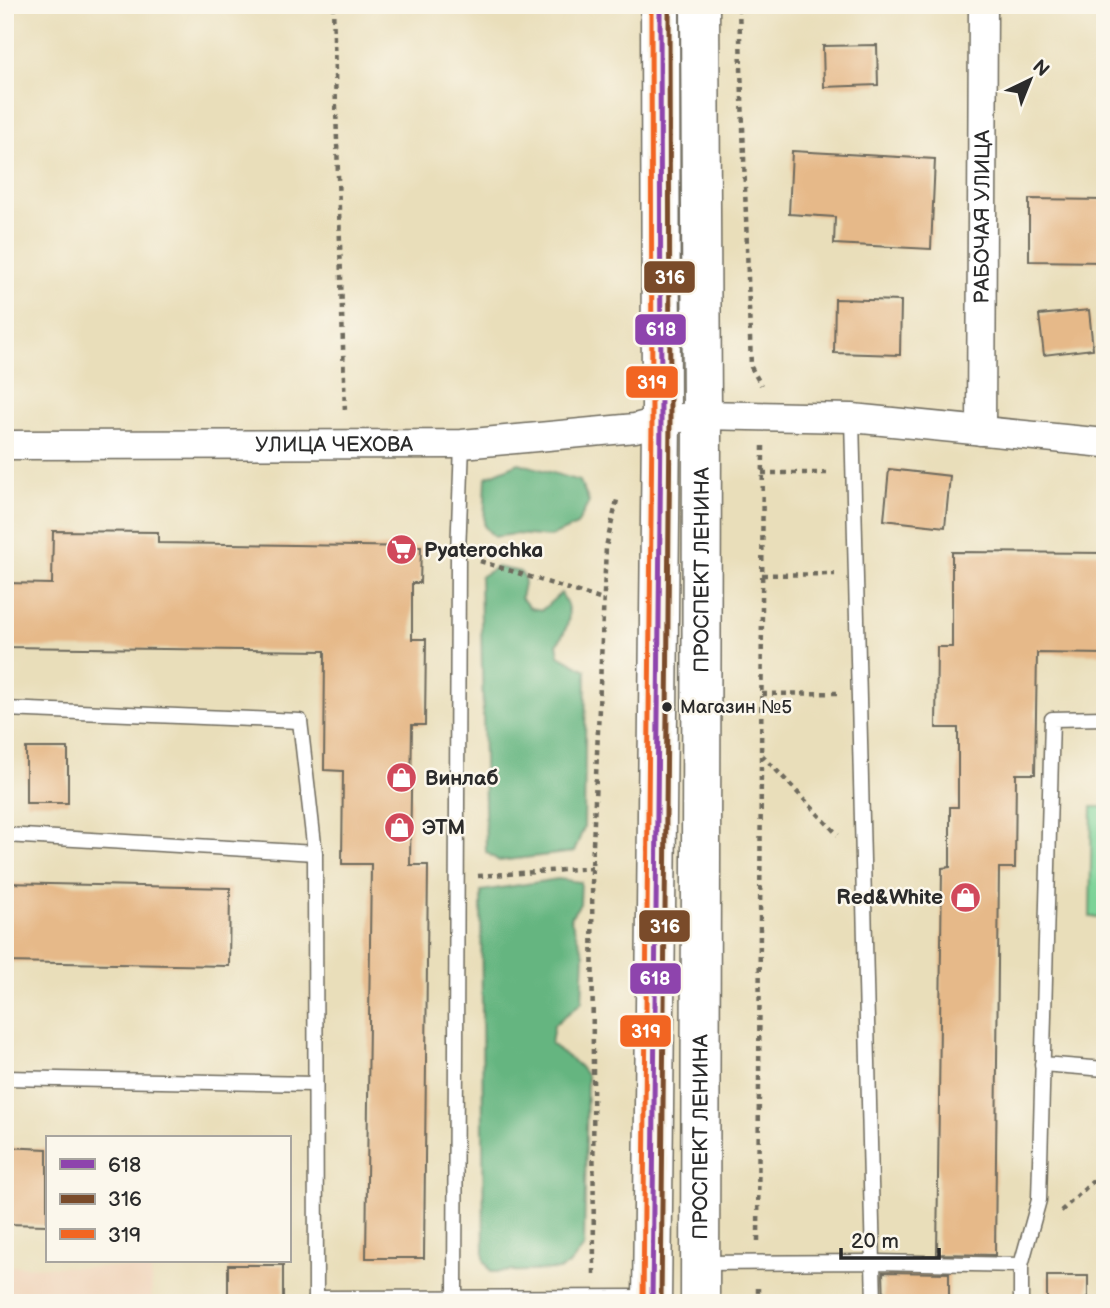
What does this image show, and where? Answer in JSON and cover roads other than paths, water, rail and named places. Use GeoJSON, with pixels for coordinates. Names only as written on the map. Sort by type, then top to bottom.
{"type":"FeatureCollection","features":[{"type":"Feature","properties":{"kind":"main road","name":"ПРОСПЕКТ ЛЕНИНА"},"geometry":{"type":"LineString","coordinates":[[652,1300],[661,421],[660,5]]}},
{"type":"Feature","properties":{"kind":"main road","name":"ПРОСПЕКТ ЛЕНИНА"},"geometry":{"type":"LineString","coordinates":[[700,5],[700,1303]]}},
{"type":"Feature","properties":{"kind":"street","name":"РАБОЧАЯ УЛИЦА"},"geometry":{"type":"LineString","coordinates":[[981,431],[984,5]]}},
{"type":"Feature","properties":{"kind":"street","name":"УЛИЦА ЧЕХОВА"},"geometry":{"type":"LineString","coordinates":[[5,445],[462,444],[635,429],[661,421],[702,415],[852,418],[1105,443]]}},
{"type":"Feature","properties":{"kind":"lane"},"geometry":{"type":"LineString","coordinates":[[852,418],[874,1303]]}},
{"type":"Feature","properties":{"kind":"lane"},"geometry":{"type":"LineString","coordinates":[[455,1297],[458,554],[462,444]]}},
{"type":"Feature","properties":{"kind":"lane"},"geometry":{"type":"LineString","coordinates":[[5,709],[300,721],[315,853],[316,1300],[594,1296],[652,1300]]}},
{"type":"Feature","properties":{"kind":"lane"},"geometry":{"type":"LineString","coordinates":[[1021,1303],[1021,1265],[1039,1199],[1052,719],[1105,718]]}},
{"type":"Feature","properties":{"kind":"lane"},"geometry":{"type":"LineString","coordinates":[[5,835],[315,853]]}},
{"type":"Feature","properties":{"kind":"lane"},"geometry":{"type":"LineString","coordinates":[[1042,1064],[1105,1069]]}},
{"type":"Feature","properties":{"kind":"lane"},"geometry":{"type":"LineString","coordinates":[[5,1078],[314,1084]]}},
{"type":"Feature","properties":{"kind":"lane"},"geometry":{"type":"LineString","coordinates":[[700,1263],[1021,1265]]}},
{"type":"Feature","properties":{"kind":"place","name":"Pyaterochka"},"geometry":{"type":"Point","coordinates":[401,550]}},
{"type":"Feature","properties":{"kind":"place","name":"Магазин №5"},"geometry":{"type":"Point","coordinates":[667,707]}},
{"type":"Feature","properties":{"kind":"place","name":"Винлаб"},"geometry":{"type":"Point","coordinates":[402,778]}},
{"type":"Feature","properties":{"kind":"place","name":"ЭТМ"},"geometry":{"type":"Point","coordinates":[399,827]}},
{"type":"Feature","properties":{"kind":"place","name":"Red&White"},"geometry":{"type":"Point","coordinates":[966,897]}}]}
